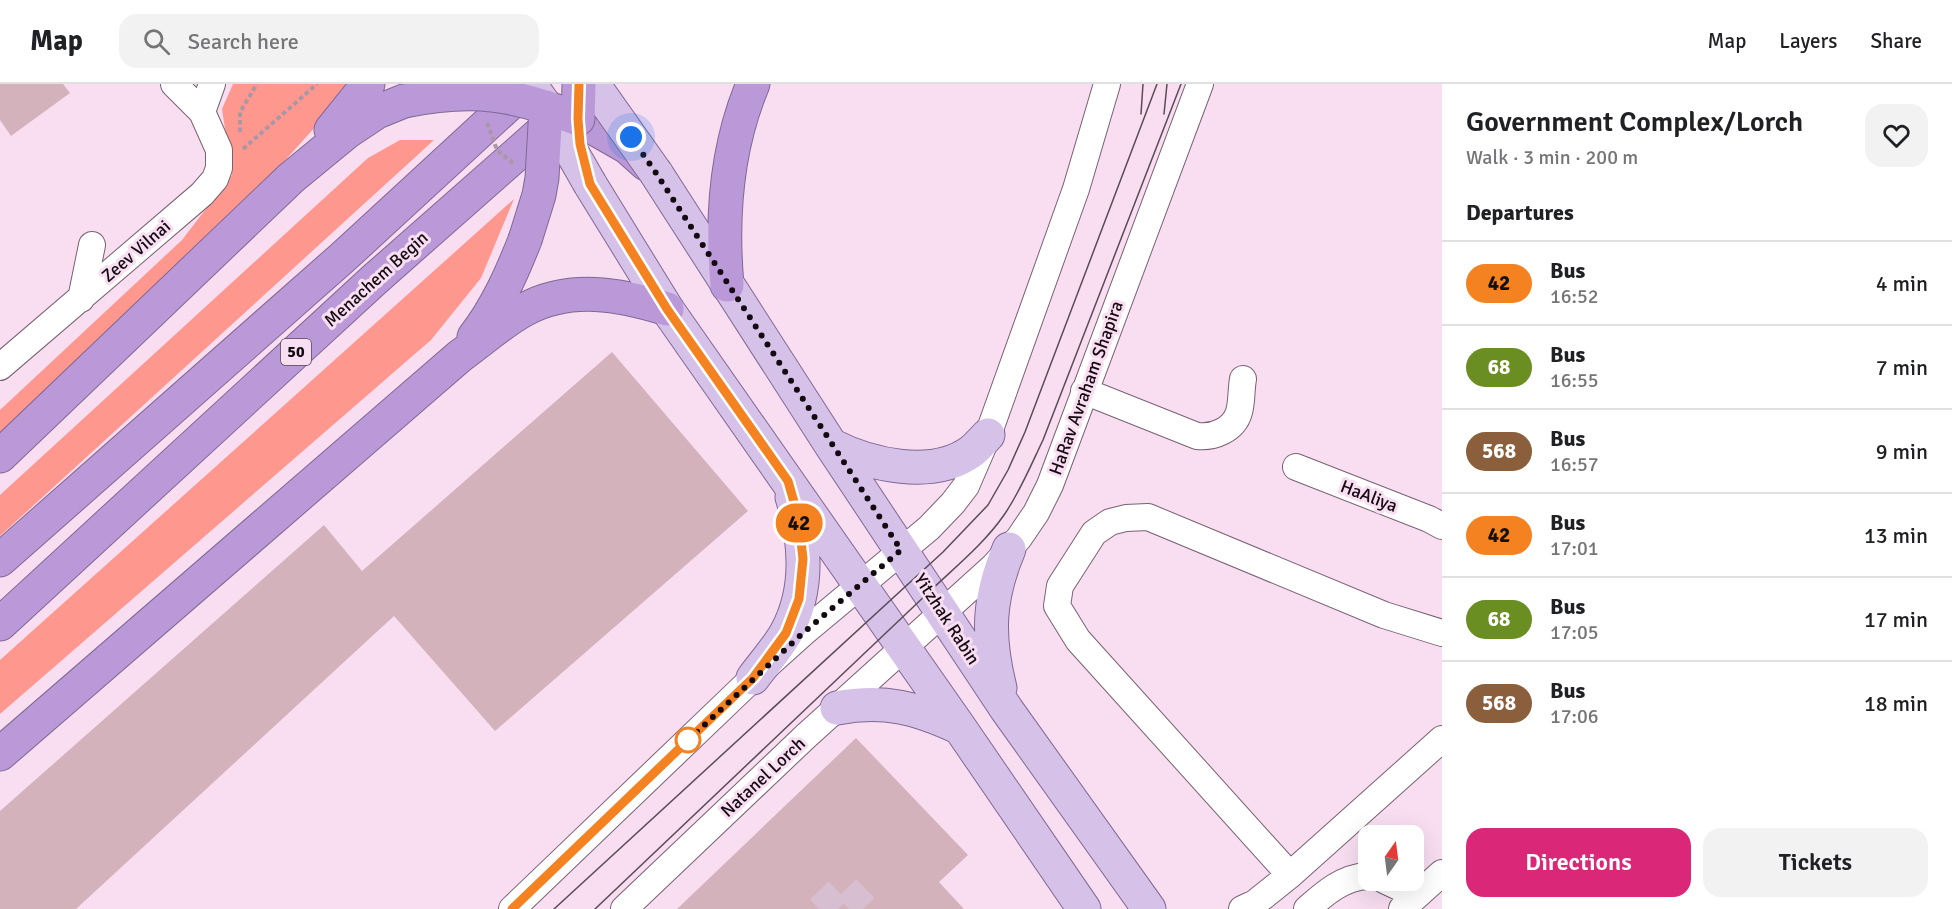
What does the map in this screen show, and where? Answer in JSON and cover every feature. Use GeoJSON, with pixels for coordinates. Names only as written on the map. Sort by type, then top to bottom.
{"type":"FeatureCollection","features":[{"type":"Feature","properties":{"kind":"highway"},"geometry":{"type":"LineString","coordinates":[[579,84],[578,119],[583,160],[590,184]]}},
{"type":"Feature","properties":{"kind":"highway","name":"Menachem Begin"},"geometry":{"type":"LineString","coordinates":[[0,624],[375,279],[595,84]]}},
{"type":"Feature","properties":{"kind":"highway"},"geometry":{"type":"LineString","coordinates":[[727,285],[724,221],[729,169],[741,114],[753,84]]}},
{"type":"Feature","properties":{"kind":"highway"},"geometry":{"type":"LineString","coordinates":[[291,178],[366,88]]}},
{"type":"Feature","properties":{"kind":"highway"},"geometry":{"type":"LineString","coordinates":[[538,90],[578,119],[627,147],[656,173]]}},
{"type":"Feature","properties":{"kind":"highway"},"geometry":{"type":"LineString","coordinates":[[0,456],[291,178],[347,132],[377,112],[404,101],[457,93],[479,93],[512,98],[538,90]]}},
{"type":"Feature","properties":{"kind":"highway"},"geometry":{"type":"LineString","coordinates":[[460,356],[490,317],[509,280],[539,195],[542,178],[538,90]]}},
{"type":"Feature","properties":{"kind":"highway","name":"50"},"geometry":{"type":"LineString","coordinates":[[0,560],[342,258],[538,90]]}},
{"type":"Feature","properties":{"kind":"highway"},"geometry":{"type":"LineString","coordinates":[[0,754],[460,356],[523,310],[548,298],[571,294],[613,296],[643,301],[667,309]]}},
{"type":"Feature","properties":{"kind":"main road","name":"Yitzhak Rabin"},"geometry":{"type":"LineString","coordinates":[[595,84],[656,173],[831,445],[1007,710],[1150,907]]}},
{"type":"Feature","properties":{"kind":"main road"},"geometry":{"type":"LineString","coordinates":[[538,90],[590,184],[667,309],[1084,909]]}},
{"type":"Feature","properties":{"kind":"main road"},"geometry":{"type":"LineString","coordinates":[[831,445],[874,462],[898,466],[924,466],[953,461],[965,456],[988,435]]}},
{"type":"Feature","properties":{"kind":"main road"},"geometry":{"type":"LineString","coordinates":[[753,678],[786,633],[799,599],[803,572],[802,543],[788,481]]}},
{"type":"Feature","properties":{"kind":"main road"},"geometry":{"type":"LineString","coordinates":[[1007,710],[995,670],[990,623],[995,586],[1009,549]]}},
{"type":"Feature","properties":{"kind":"main road"},"geometry":{"type":"LineString","coordinates":[[837,708],[890,705],[926,713],[960,728]]}},
{"type":"Feature","properties":{"kind":"street"},"geometry":{"type":"LineString","coordinates":[[174,84],[202,111],[212,84]]}},
{"type":"Feature","properties":{"kind":"street"},"geometry":{"type":"LineString","coordinates":[[512,909],[753,678],[929,528],[966,486],[988,435],[1076,189],[1107,84]]}},
{"type":"Feature","properties":{"kind":"street","name":"HaRav Avraham Shapira"},"geometry":{"type":"LineString","coordinates":[[904,648],[969,591],[1009,549],[1036,513],[1050,485],[1200,84]]}},
{"type":"Feature","properties":{"kind":"street","name":"Zeev Vilnai"},"geometry":{"type":"LineString","coordinates":[[0,368],[202,194],[215,179],[219,168],[219,150],[202,111]]}},
{"type":"Feature","properties":{"kind":"street"},"geometry":{"type":"LineString","coordinates":[[81,298],[92,245]]}},
{"type":"Feature","properties":{"kind":"street"},"geometry":{"type":"LineString","coordinates":[[1084,391],[1197,436],[1208,438],[1232,425],[1239,413],[1242,379]]}},
{"type":"Feature","properties":{"kind":"street","name":"HaAliya"},"geometry":{"type":"LineString","coordinates":[[1296,467],[1442,526]]}},
{"type":"Feature","properties":{"kind":"street"},"geometry":{"type":"LineString","coordinates":[[1290,875],[1078,640],[1057,606],[1060,586],[1094,533],[1110,522],[1126,518],[1148,517],[1384,615],[1442,633]]}},
{"type":"Feature","properties":{"kind":"street","name":"Natanel Lorch"},"geometry":{"type":"LineString","coordinates":[[624,909],[904,648]]}},
{"type":"Feature","properties":{"kind":"street"},"geometry":{"type":"LineString","coordinates":[[1242,909],[1255,903],[1290,875],[1442,739]]}},
{"type":"Feature","properties":{"kind":"street"},"geometry":{"type":"LineString","coordinates":[[1407,905],[1442,873]]}},
{"type":"Feature","properties":{"kind":"street"},"geometry":{"type":"LineString","coordinates":[[1307,909],[1327,892],[1348,879],[1358,878]]}},
{"type":"Feature","properties":{"kind":"path"},"geometry":{"type":"LineString","coordinates":[[257,84],[240,112],[241,151],[317,84]]}},
{"type":"Feature","properties":{"kind":"path"},"geometry":{"type":"LineString","coordinates":[[479,93],[485,118],[497,150],[518,168],[542,178]]}},
{"type":"Feature","properties":{"kind":"shaded area"},"geometry":{"type":"Polygon","coordinates":[[[233,84],[354,84],[197,258],[0,444],[0,410],[182,240],[232,175],[222,109],[233,84]]]}},
{"type":"Feature","properties":{"kind":"shaded area"},"geometry":{"type":"Polygon","coordinates":[[[400,140],[434,140],[0,536],[0,495],[368,158],[400,140]]]}},
{"type":"Feature","properties":{"kind":"shaded area"},"geometry":{"type":"Polygon","coordinates":[[[514,199],[481,278],[431,340],[0,714],[0,660],[514,199]]]}},
{"type":"Feature","properties":{"kind":"building"},"geometry":{"type":"Polygon","coordinates":[[[0,84],[63,84],[70,93],[11,136],[0,120],[0,84]]]}},
{"type":"Feature","properties":{"kind":"building"},"geometry":{"type":"Polygon","coordinates":[[[612,352],[748,511],[495,731],[394,616],[76,909],[0,909],[0,811],[324,525],[362,571],[612,352]]]}},
{"type":"Feature","properties":{"kind":"building"},"geometry":{"type":"Polygon","coordinates":[[[856,738],[968,855],[939,882],[964,909],[677,909],[856,738]]]}},
{"type":"Feature","properties":{"kind":"tunnel"},"geometry":{"type":"LineString","coordinates":[[819,909],[844,885],[867,909]]}},
{"type":"Feature","properties":{"kind":"tram line"},"geometry":{"type":"LineString","coordinates":[[1141,114],[1143,84]]}},
{"type":"Feature","properties":{"kind":"tram line"},"geometry":{"type":"LineString","coordinates":[[554,909],[943,552],[988,505],[1008,470],[1025,432],[1157,84]]}},
{"type":"Feature","properties":{"kind":"tram line"},"geometry":{"type":"LineString","coordinates":[[1164,114],[1167,84]]}},
{"type":"Feature","properties":{"kind":"tram line"},"geometry":{"type":"LineString","coordinates":[[595,909],[968,555],[1004,515],[1043,440],[1181,84]]}},
{"type":"Feature","properties":{"kind":"bus line","name":"42"},"geometry":{"type":"LineString","coordinates":[[512,909],[753,678],[786,633],[794,616],[802,582],[802,543],[788,481],[667,309],[590,184],[580,144],[579,84]]}},
{"type":"Feature","properties":{"kind":"route"},"geometry":{"type":"LineString","coordinates":[[631,137],[901,550],[803,633],[684,744],[688,740]]}}]}
